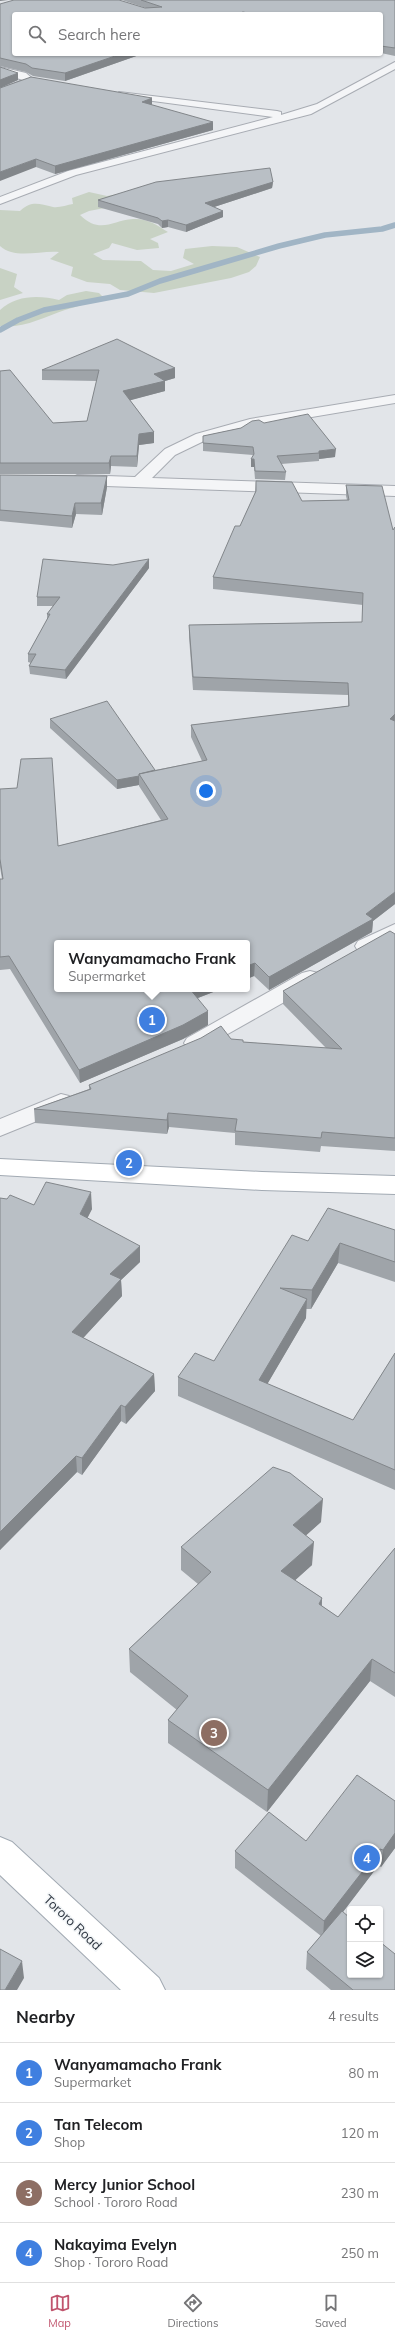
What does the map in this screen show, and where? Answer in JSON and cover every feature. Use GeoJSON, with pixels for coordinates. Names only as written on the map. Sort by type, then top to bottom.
{"type":"FeatureCollection","features":[{"type":"Feature","properties":{"kind":"main road"},"geometry":{"type":"LineString","coordinates":[[0,1167],[262,1181],[395,1185]]}},
{"type":"Feature","properties":{"kind":"main road","name":"Tororo Road"},"geometry":{"type":"LineString","coordinates":[[0,1853],[147,1990]]}},
{"type":"Feature","properties":{"kind":"street"},"geometry":{"type":"LineString","coordinates":[[0,201],[72,173],[267,121],[294,116],[328,102],[372,75],[395,65]]}},
{"type":"Feature","properties":{"kind":"street"},"geometry":{"type":"LineString","coordinates":[[0,70],[22,75],[33,80],[0,92]]}},
{"type":"Feature","properties":{"kind":"street"},"geometry":{"type":"LineString","coordinates":[[114,93],[294,116]]}},
{"type":"Feature","properties":{"kind":"street"},"geometry":{"type":"LineString","coordinates":[[140,481],[170,452],[201,437],[250,423],[395,399]]}},
{"type":"Feature","properties":{"kind":"street"},"geometry":{"type":"LineString","coordinates":[[63,480],[140,481],[395,491]]}},
{"type":"Feature","properties":{"kind":"street"},"geometry":{"type":"LineString","coordinates":[[348,956],[395,930]]}},
{"type":"Feature","properties":{"kind":"street"},"geometry":{"type":"LineString","coordinates":[[177,1051],[327,968]]}},
{"type":"Feature","properties":{"kind":"street"},"geometry":{"type":"LineString","coordinates":[[0,1128],[78,1094]]}},
{"type":"Feature","properties":{"kind":"green space"},"geometry":{"type":"Polygon","coordinates":[[[89,192],[107,196],[123,193],[110,207],[89,211],[80,215],[87,221],[94,224],[106,225],[126,220],[138,219],[152,222],[168,232],[150,239],[158,243],[159,248],[137,250],[112,243],[109,248],[93,254],[103,260],[141,261],[153,270],[171,271],[194,264],[183,258],[185,249],[212,246],[237,247],[260,257],[256,266],[249,272],[231,278],[154,293],[120,290],[110,284],[87,282],[71,276],[73,267],[50,259],[59,252],[21,254],[13,253],[0,246],[0,210],[20,211],[32,204],[58,207],[73,204],[72,198],[89,192]]]}},
{"type":"Feature","properties":{"kind":"green space"},"geometry":{"type":"Polygon","coordinates":[[[0,268],[17,274],[14,287],[23,293],[0,300],[0,268]]]}},
{"type":"Feature","properties":{"kind":"green space"},"geometry":{"type":"Polygon","coordinates":[[[86,291],[99,293],[103,297],[25,324],[17,326],[0,326],[0,310],[13,301],[36,297],[59,300],[67,295],[86,291]]]}},
{"type":"Feature","properties":{"kind":"building"},"geometry":{"type":"Polygon","coordinates":[[[14,0],[119,0],[145,8],[162,7],[141,0],[395,0],[395,48],[383,46],[383,12],[12,12],[12,56],[115,56],[65,73],[32,68],[26,64],[0,58],[0,4],[14,0]]]}},
{"type":"Feature","properties":{"kind":"building"},"geometry":{"type":"Polygon","coordinates":[[[0,67],[18,73],[0,80],[0,67]]]}},
{"type":"Feature","properties":{"kind":"building"},"geometry":{"type":"Polygon","coordinates":[[[31,77],[152,98],[142,102],[213,122],[55,166],[36,159],[0,172],[0,88],[31,77]]]}},
{"type":"Feature","properties":{"kind":"building"},"geometry":{"type":"Polygon","coordinates":[[[270,168],[273,182],[205,203],[223,211],[186,225],[168,220],[162,221],[158,218],[98,200],[156,182],[270,168]]]}},
{"type":"Feature","properties":{"kind":"building"},"geometry":{"type":"Polygon","coordinates":[[[117,339],[175,368],[154,374],[165,381],[123,391],[154,432],[139,434],[137,456],[111,456],[109,463],[0,463],[0,371],[10,370],[53,423],[87,421],[99,370],[42,370],[117,339]]]}},
{"type":"Feature","properties":{"kind":"building"},"geometry":{"type":"Polygon","coordinates":[[[308,414],[336,449],[319,451],[319,453],[277,456],[286,472],[255,471],[254,459],[251,459],[254,454],[253,447],[203,443],[203,436],[241,428],[252,421],[259,420],[264,423],[308,414]]]}},
{"type":"Feature","properties":{"kind":"building"},"geometry":{"type":"Polygon","coordinates":[[[0,475],[107,476],[101,503],[75,503],[72,516],[0,510],[0,475]]]}},
{"type":"Feature","properties":{"kind":"building"},"geometry":{"type":"Polygon","coordinates":[[[256,481],[292,482],[302,501],[349,500],[346,485],[382,486],[393,530],[395,527],[395,714],[390,719],[395,721],[395,892],[366,914],[373,919],[269,977],[255,963],[250,965],[250,940],[54,940],[54,992],[192,992],[208,1011],[183,1025],[79,1070],[9,956],[0,957],[0,879],[3,879],[0,859],[0,789],[17,788],[21,759],[52,758],[58,846],[168,819],[139,774],[207,760],[191,725],[349,706],[348,683],[193,677],[189,625],[362,622],[363,593],[213,577],[235,526],[240,526],[256,491],[256,481]]]}},
{"type":"Feature","properties":{"kind":"building"},"geometry":{"type":"Polygon","coordinates":[[[43,559],[113,565],[149,559],[65,670],[29,666],[36,654],[28,654],[50,614],[47,614],[60,597],[37,597],[43,559]]]}},
{"type":"Feature","properties":{"kind":"building"},"geometry":{"type":"Polygon","coordinates":[[[107,701],[155,770],[139,774],[139,776],[117,780],[50,719],[107,701]]]}},
{"type":"Feature","properties":{"kind":"building"},"geometry":{"type":"Polygon","coordinates":[[[390,931],[395,934],[395,1138],[322,1132],[321,1138],[235,1131],[237,1119],[168,1113],[167,1120],[34,1109],[91,1089],[89,1085],[201,1038],[221,1026],[231,1039],[243,1040],[243,1042],[342,1049],[283,991],[390,931]]]}},
{"type":"Feature","properties":{"kind":"building"},"geometry":{"type":"Polygon","coordinates":[[[46,1182],[91,1192],[80,1214],[140,1246],[110,1274],[121,1279],[72,1332],[154,1374],[125,1407],[121,1405],[82,1458],[76,1456],[0,1532],[0,1198],[7,1199],[10,1195],[34,1205],[46,1182]]]}},
{"type":"Feature","properties":{"kind":"building"},"geometry":{"type":"Polygon","coordinates":[[[328,1208],[395,1230],[395,1262],[340,1243],[312,1290],[280,1288],[307,1299],[259,1380],[353,1420],[395,1353],[395,1470],[178,1377],[195,1353],[214,1361],[292,1235],[308,1241],[328,1208]]]}},
{"type":"Feature","properties":{"kind":"building"},"geometry":{"type":"Polygon","coordinates":[[[273,1467],[290,1473],[323,1499],[293,1525],[314,1542],[281,1571],[322,1598],[319,1604],[338,1617],[395,1548],[395,1673],[372,1659],[268,1790],[168,1720],[188,1696],[129,1649],[211,1572],[181,1547],[273,1467]]]}},
{"type":"Feature","properties":{"kind":"building"},"geometry":{"type":"Polygon","coordinates":[[[357,1775],[395,1801],[395,1833],[383,1850],[380,1849],[324,1921],[235,1851],[269,1812],[306,1841],[357,1775]]]}},
{"type":"Feature","properties":{"kind":"building"},"geometry":{"type":"Polygon","coordinates":[[[342,1911],[347,1915],[347,1978],[383,1978],[383,1944],[395,1954],[395,1990],[353,1990],[307,1952],[342,1911]]]}},
{"type":"Feature","properties":{"kind":"building"},"geometry":{"type":"Polygon","coordinates":[[[0,1949],[22,1961],[5,1990],[0,1990],[0,1949]]]}},
{"type":"Feature","properties":{"kind":"waterway"},"geometry":{"type":"LineString","coordinates":[[0,330],[18,320],[44,310],[128,294],[160,281],[279,246],[325,235],[382,229],[395,225]]}},
{"type":"Feature","properties":{"kind":"place","name":"Wanyamamacho Frank"},"geometry":{"type":"Point","coordinates":[152,1020]}},
{"type":"Feature","properties":{"kind":"place","name":"Tan Telecom"},"geometry":{"type":"Point","coordinates":[129,1163]}},
{"type":"Feature","properties":{"kind":"place","name":"Mercy Junior School"},"geometry":{"type":"Point","coordinates":[214,1733]}},
{"type":"Feature","properties":{"kind":"place","name":"Nakayima Evelyn"},"geometry":{"type":"Point","coordinates":[367,1858]}}]}
